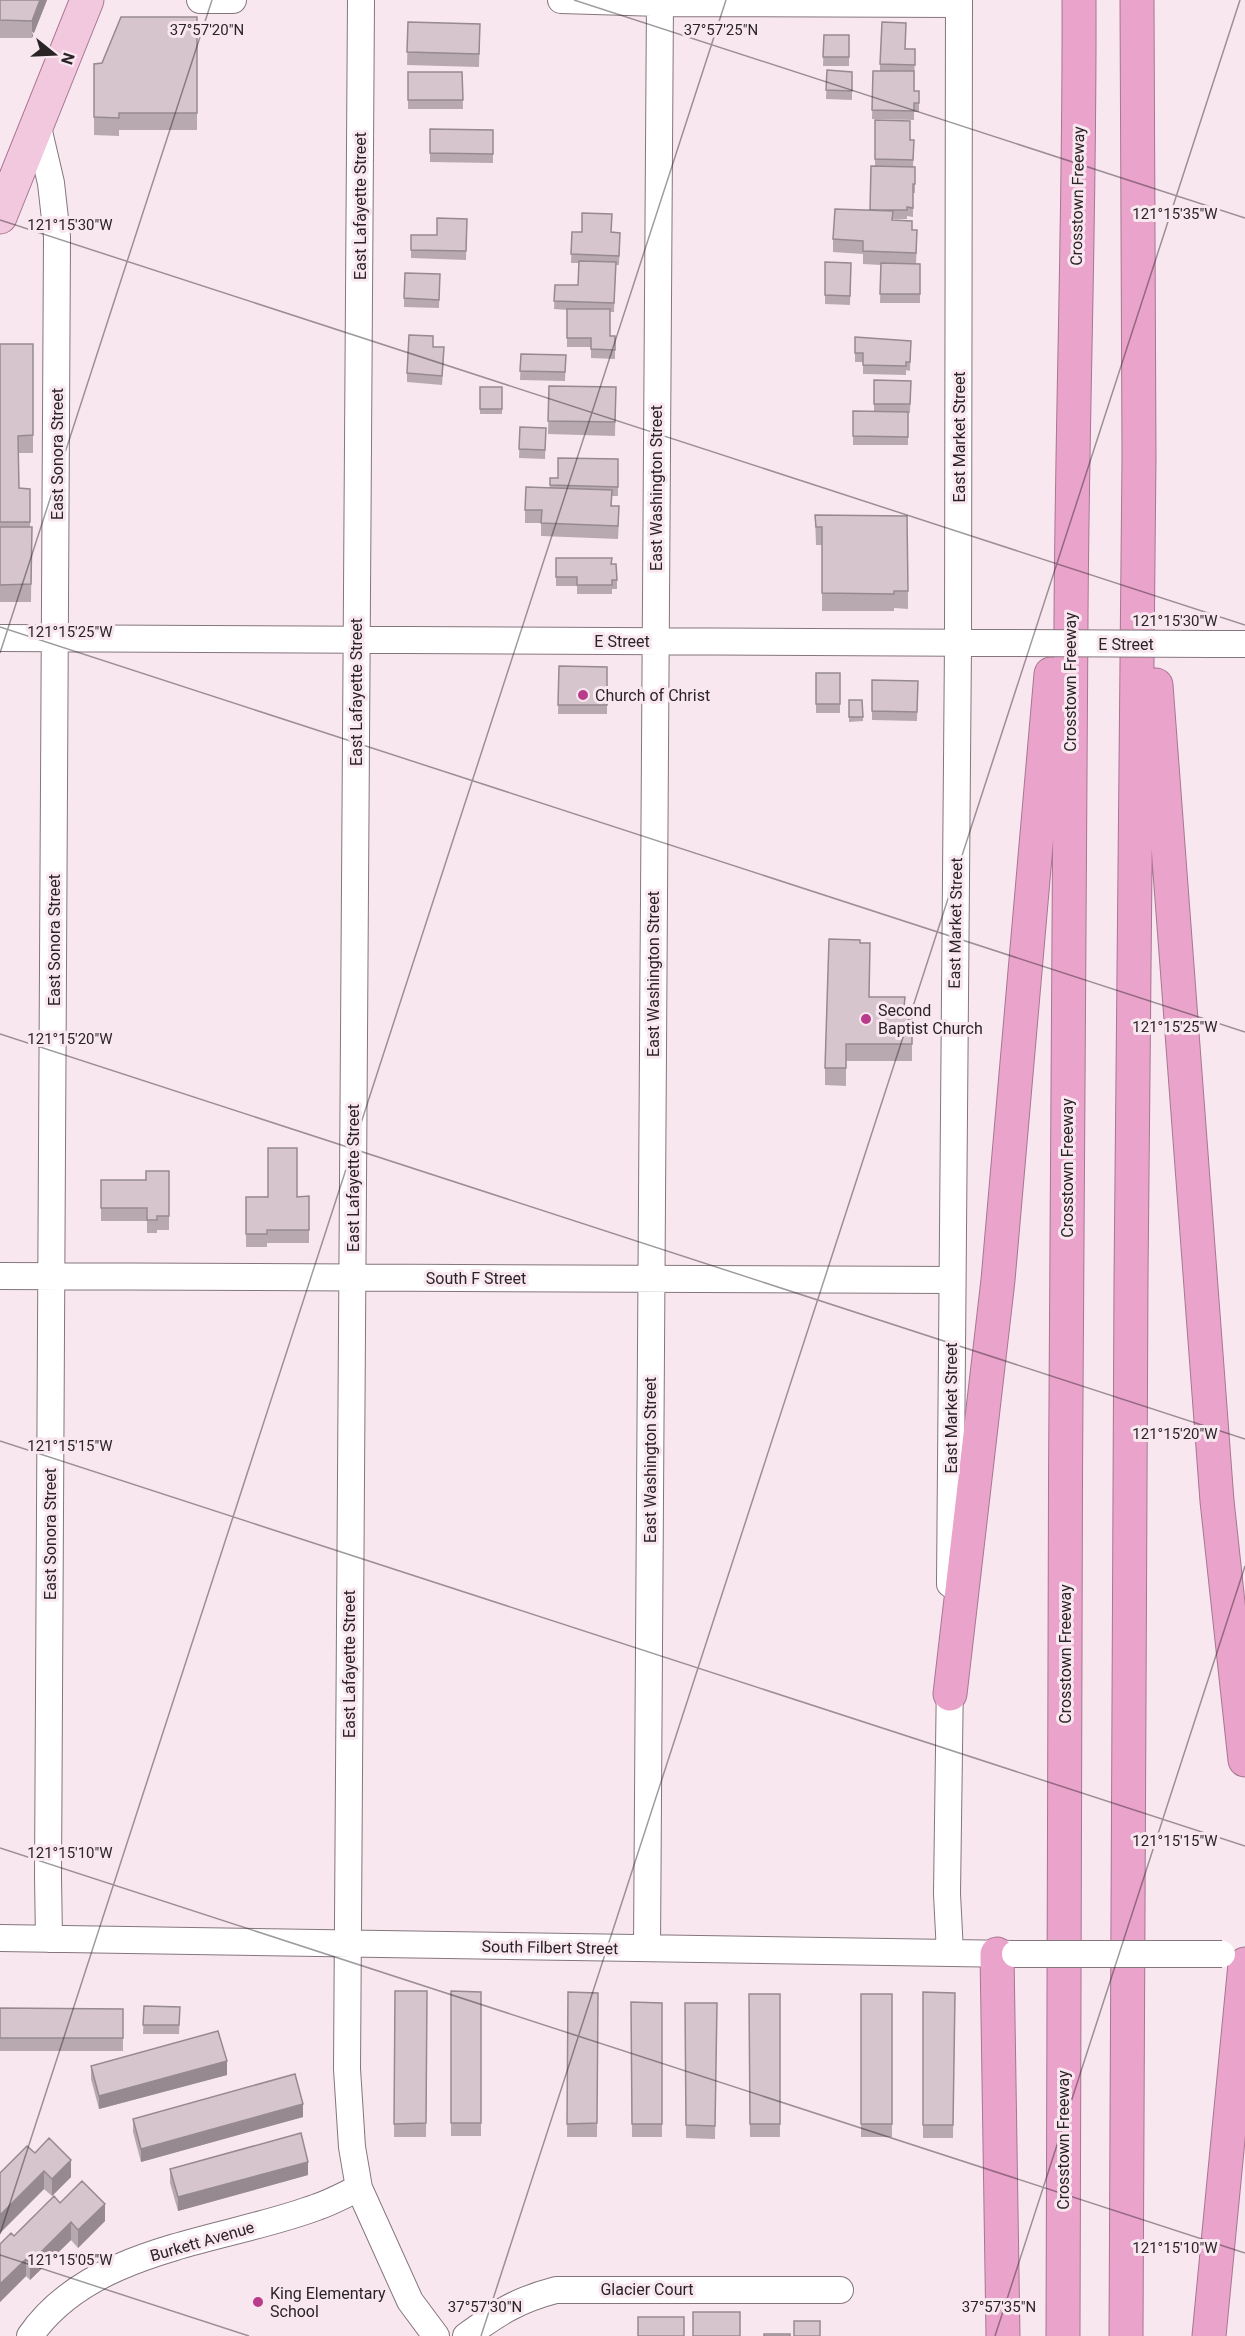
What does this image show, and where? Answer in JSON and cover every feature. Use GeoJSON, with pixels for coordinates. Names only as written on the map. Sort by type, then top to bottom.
{"type":"FeatureCollection","features":[{"type":"Feature","properties":{"kind":"highway","name":"Crosstown Freeway"},"geometry":{"type":"LineString","coordinates":[[1063,2336],[1072,430],[1079,0]]}},
{"type":"Feature","properties":{"kind":"highway"},"geometry":{"type":"LineString","coordinates":[[1126,2336],[1131,1280],[1139,457],[1137,0]]}},
{"type":"Feature","properties":{"kind":"highway"},"geometry":{"type":"LineString","coordinates":[[950,1694],[998,1280],[1072,430]]}},
{"type":"Feature","properties":{"kind":"highway"},"geometry":{"type":"LineString","coordinates":[[1139,457],[1217,1501],[1245,1760]]}},
{"type":"Feature","properties":{"kind":"highway"},"geometry":{"type":"LineString","coordinates":[[1003,2336],[1006,1954]]}},
{"type":"Feature","properties":{"kind":"highway"},"geometry":{"type":"LineString","coordinates":[[1209,2336],[1237,1958]]}},
{"type":"Feature","properties":{"kind":"main road"},"geometry":{"type":"LineString","coordinates":[[0,217],[87,0]]}},
{"type":"Feature","properties":{"kind":"street"},"geometry":{"type":"LineString","coordinates":[[200,0],[233,0]]}},
{"type":"Feature","properties":{"kind":"street","name":"East Lafayette Street"},"geometry":{"type":"LineString","coordinates":[[361,0],[347,2069],[352,2147],[359,2188],[410,2301],[436,2336]]}},
{"type":"Feature","properties":{"kind":"street"},"geometry":{"type":"LineString","coordinates":[[561,0],[959,2]]}},
{"type":"Feature","properties":{"kind":"street","name":"East Washington Street"},"geometry":{"type":"LineString","coordinates":[[647,1948],[660,2]]}},
{"type":"Feature","properties":{"kind":"street","name":"East Market Street"},"geometry":{"type":"LineString","coordinates":[[950,1953],[947,1894],[958,643],[959,2]]}},
{"type":"Feature","properties":{"kind":"street","name":"East Sonora Street"},"geometry":{"type":"LineString","coordinates":[[37,123],[51,183],[57,237],[48,1877],[50,1939]]}},
{"type":"Feature","properties":{"kind":"street","name":"E Street"},"geometry":{"type":"LineString","coordinates":[[0,638],[1245,644]]}},
{"type":"Feature","properties":{"kind":"street","name":"South F Street"},"geometry":{"type":"LineString","coordinates":[[0,1276],[951,1280]]}},
{"type":"Feature","properties":{"kind":"street","name":"South Filbert Street"},"geometry":{"type":"LineString","coordinates":[[0,1938],[1237,1958]]}},
{"type":"Feature","properties":{"kind":"street","name":"Burkett Avenue"},"geometry":{"type":"LineString","coordinates":[[30,2336],[56,2306],[77,2289],[100,2275],[146,2257],[318,2207],[359,2188]]}},
{"type":"Feature","properties":{"kind":"street","name":"Glacier Court"},"geometry":{"type":"LineString","coordinates":[[466,2336],[492,2317],[526,2298],[556,2290],[840,2290]]}},
{"type":"Feature","properties":{"kind":"building"},"geometry":{"type":"Polygon","coordinates":[[[0,0],[40,0],[32,21],[0,20],[0,0]]]}},
{"type":"Feature","properties":{"kind":"building"},"geometry":{"type":"Polygon","coordinates":[[[121,17],[197,17],[197,113],[119,113],[119,118],[94,117],[94,64],[102,63],[121,17]]]}},
{"type":"Feature","properties":{"kind":"building"},"geometry":{"type":"Polygon","coordinates":[[[408,22],[480,24],[479,54],[407,52],[408,22]]]}},
{"type":"Feature","properties":{"kind":"building"},"geometry":{"type":"Polygon","coordinates":[[[882,22],[906,23],[905,49],[915,49],[915,65],[880,64],[882,22]]]}},
{"type":"Feature","properties":{"kind":"building"},"geometry":{"type":"Polygon","coordinates":[[[824,35],[849,35],[849,57],[823,57],[824,35]]]}},
{"type":"Feature","properties":{"kind":"building"},"geometry":{"type":"Polygon","coordinates":[[[827,70],[852,72],[852,91],[826,90],[827,70]]]}},
{"type":"Feature","properties":{"kind":"building"},"geometry":{"type":"Polygon","coordinates":[[[873,71],[914,71],[914,91],[919,91],[919,103],[914,103],[914,111],[872,110],[873,71]]]}},
{"type":"Feature","properties":{"kind":"building"},"geometry":{"type":"Polygon","coordinates":[[[408,72],[462,72],[463,100],[408,100],[408,72]]]}},
{"type":"Feature","properties":{"kind":"building"},"geometry":{"type":"Polygon","coordinates":[[[875,120],[910,121],[910,140],[914,140],[913,160],[875,159],[875,120]]]}},
{"type":"Feature","properties":{"kind":"building"},"geometry":{"type":"Polygon","coordinates":[[[430,129],[493,130],[493,154],[430,153],[430,129]]]}},
{"type":"Feature","properties":{"kind":"building"},"geometry":{"type":"Polygon","coordinates":[[[871,166],[915,167],[913,208],[870,210],[871,166]]]}},
{"type":"Feature","properties":{"kind":"building"},"geometry":{"type":"Polygon","coordinates":[[[835,209],[893,211],[892,220],[912,221],[912,230],[917,230],[916,253],[863,251],[863,241],[833,239],[835,209]]]}},
{"type":"Feature","properties":{"kind":"building"},"geometry":{"type":"Polygon","coordinates":[[[582,213],[612,214],[611,232],[620,233],[619,256],[571,254],[572,232],[582,232],[582,213]]]}},
{"type":"Feature","properties":{"kind":"building"},"geometry":{"type":"Polygon","coordinates":[[[437,218],[467,219],[466,251],[411,250],[411,235],[437,235],[437,218]]]}},
{"type":"Feature","properties":{"kind":"building"},"geometry":{"type":"Polygon","coordinates":[[[579,261],[616,262],[614,303],[554,301],[555,285],[578,285],[579,261]]]}},
{"type":"Feature","properties":{"kind":"building"},"geometry":{"type":"Polygon","coordinates":[[[825,262],[851,263],[850,296],[825,295],[825,262]]]}},
{"type":"Feature","properties":{"kind":"building"},"geometry":{"type":"Polygon","coordinates":[[[881,263],[920,264],[920,294],[880,294],[881,263]]]}},
{"type":"Feature","properties":{"kind":"building"},"geometry":{"type":"Polygon","coordinates":[[[405,273],[440,274],[439,300],[404,298],[405,273]]]}},
{"type":"Feature","properties":{"kind":"building"},"geometry":{"type":"Polygon","coordinates":[[[567,309],[610,309],[610,336],[615,336],[615,350],[591,349],[591,338],[567,338],[567,309]]]}},
{"type":"Feature","properties":{"kind":"building"},"geometry":{"type":"Polygon","coordinates":[[[409,335],[433,336],[433,347],[444,347],[442,376],[407,373],[409,335]]]}},
{"type":"Feature","properties":{"kind":"building"},"geometry":{"type":"Polygon","coordinates":[[[855,337],[911,341],[910,362],[906,362],[906,366],[863,365],[863,353],[855,353],[855,337]]]}},
{"type":"Feature","properties":{"kind":"building"},"geometry":{"type":"Polygon","coordinates":[[[0,344],[33,344],[33,435],[18,436],[19,488],[30,489],[30,522],[0,522],[0,344]]]}},
{"type":"Feature","properties":{"kind":"building"},"geometry":{"type":"Polygon","coordinates":[[[521,354],[566,355],[565,372],[520,371],[521,354]]]}},
{"type":"Feature","properties":{"kind":"building"},"geometry":{"type":"Polygon","coordinates":[[[874,380],[911,381],[910,404],[874,404],[874,380]]]}},
{"type":"Feature","properties":{"kind":"building"},"geometry":{"type":"Polygon","coordinates":[[[549,386],[616,387],[615,422],[548,421],[549,386]]]}},
{"type":"Feature","properties":{"kind":"building"},"geometry":{"type":"Polygon","coordinates":[[[480,387],[502,387],[502,409],[480,409],[480,387]]]}},
{"type":"Feature","properties":{"kind":"building"},"geometry":{"type":"Polygon","coordinates":[[[853,411],[908,412],[908,437],[853,436],[853,411]]]}},
{"type":"Feature","properties":{"kind":"building"},"geometry":{"type":"Polygon","coordinates":[[[520,427],[546,428],[545,450],[519,449],[520,427]]]}},
{"type":"Feature","properties":{"kind":"building"},"geometry":{"type":"Polygon","coordinates":[[[558,458],[618,459],[618,487],[550,485],[550,478],[558,478],[558,458]]]}},
{"type":"Feature","properties":{"kind":"building"},"geometry":{"type":"Polygon","coordinates":[[[526,487],[612,490],[611,506],[619,506],[618,526],[541,523],[542,510],[525,510],[526,487]]]}},
{"type":"Feature","properties":{"kind":"building"},"geometry":{"type":"Polygon","coordinates":[[[815,515],[907,516],[908,591],[894,591],[894,594],[822,593],[822,527],[816,527],[815,515]]]}},
{"type":"Feature","properties":{"kind":"building"},"geometry":{"type":"Polygon","coordinates":[[[0,527],[32,527],[31,584],[0,585],[0,527]]]}},
{"type":"Feature","properties":{"kind":"building"},"geometry":{"type":"Polygon","coordinates":[[[556,558],[612,558],[611,564],[616,564],[617,580],[612,580],[612,585],[577,585],[577,577],[556,577],[556,558]]]}},
{"type":"Feature","properties":{"kind":"building","name":"Church of Christ"},"geometry":{"type":"Polygon","coordinates":[[[559,666],[607,667],[607,705],[558,705],[559,666]]]}},
{"type":"Feature","properties":{"kind":"building"},"geometry":{"type":"Polygon","coordinates":[[[816,673],[840,673],[840,704],[816,704],[816,673]]]}},
{"type":"Feature","properties":{"kind":"building"},"geometry":{"type":"Polygon","coordinates":[[[872,680],[918,681],[917,712],[872,711],[872,680]]]}},
{"type":"Feature","properties":{"kind":"building"},"geometry":{"type":"Polygon","coordinates":[[[849,700],[862,700],[863,717],[849,717],[849,700]]]}},
{"type":"Feature","properties":{"kind":"building","name":"Second Baptist Church"},"geometry":{"type":"Polygon","coordinates":[[[829,939],[860,940],[860,943],[870,943],[869,997],[905,997],[904,1007],[912,1007],[912,1044],[846,1044],[846,1068],[825,1068],[829,939]]]}},
{"type":"Feature","properties":{"kind":"building"},"geometry":{"type":"Polygon","coordinates":[[[268,1148],[297,1148],[297,1197],[309,1196],[309,1230],[267,1230],[267,1234],[246,1234],[246,1197],[268,1197],[268,1148]]]}},
{"type":"Feature","properties":{"kind":"building"},"geometry":{"type":"Polygon","coordinates":[[[146,1171],[169,1171],[169,1216],[157,1216],[157,1220],[147,1220],[147,1208],[101,1208],[101,1180],[146,1180],[146,1171]]]}},
{"type":"Feature","properties":{"kind":"building"},"geometry":{"type":"Polygon","coordinates":[[[395,1991],[427,1991],[426,2123],[394,2124],[395,1991]]]}},
{"type":"Feature","properties":{"kind":"building"},"geometry":{"type":"Polygon","coordinates":[[[451,1991],[481,1992],[481,2123],[451,2123],[451,1991]]]}},
{"type":"Feature","properties":{"kind":"building"},"geometry":{"type":"Polygon","coordinates":[[[568,1992],[598,1993],[597,2123],[567,2124],[568,1992]]]}},
{"type":"Feature","properties":{"kind":"building"},"geometry":{"type":"Polygon","coordinates":[[[923,1992],[955,1993],[953,2125],[923,2125],[923,1992]]]}},
{"type":"Feature","properties":{"kind":"building"},"geometry":{"type":"Polygon","coordinates":[[[749,1994],[780,1994],[780,2124],[750,2124],[749,1994]]]}},
{"type":"Feature","properties":{"kind":"building"},"geometry":{"type":"Polygon","coordinates":[[[861,1994],[892,1994],[892,2124],[861,2124],[861,1994]]]}},
{"type":"Feature","properties":{"kind":"building"},"geometry":{"type":"Polygon","coordinates":[[[631,2002],[662,2003],[662,2124],[632,2124],[631,2002]]]}},
{"type":"Feature","properties":{"kind":"building"},"geometry":{"type":"Polygon","coordinates":[[[685,2003],[717,2003],[715,2126],[686,2125],[685,2003]]]}},
{"type":"Feature","properties":{"kind":"building"},"geometry":{"type":"Polygon","coordinates":[[[144,2006],[180,2007],[179,2025],[143,2025],[144,2006]]]}},
{"type":"Feature","properties":{"kind":"building"},"geometry":{"type":"Polygon","coordinates":[[[0,2008],[123,2009],[123,2038],[0,2038],[0,2008]]]}},
{"type":"Feature","properties":{"kind":"building"},"geometry":{"type":"Polygon","coordinates":[[[218,2031],[227,2061],[99,2096],[91,2066],[218,2031]]]}},
{"type":"Feature","properties":{"kind":"building"},"geometry":{"type":"Polygon","coordinates":[[[295,2074],[303,2104],[141,2149],[133,2119],[295,2074]]]}},
{"type":"Feature","properties":{"kind":"building"},"geometry":{"type":"Polygon","coordinates":[[[301,2133],[308,2162],[178,2197],[170,2169],[301,2133]]]}},
{"type":"Feature","properties":{"kind":"building"},"geometry":{"type":"Polygon","coordinates":[[[49,2138],[71,2160],[52,2179],[44,2171],[0,2215],[0,2173],[27,2146],[35,2153],[49,2138]]]}},
{"type":"Feature","properties":{"kind":"building"},"geometry":{"type":"Polygon","coordinates":[[[82,2181],[105,2204],[78,2230],[71,2222],[30,2263],[26,2259],[0,2284],[0,2244],[11,2233],[14,2236],[54,2196],[60,2203],[82,2181]]]}},
{"type":"Feature","properties":{"kind":"building"},"geometry":{"type":"Polygon","coordinates":[[[693,2312],[740,2312],[740,2336],[693,2336],[693,2312]]]}},
{"type":"Feature","properties":{"kind":"building"},"geometry":{"type":"Polygon","coordinates":[[[638,2317],[684,2317],[684,2336],[638,2336],[638,2317]]]}},
{"type":"Feature","properties":{"kind":"building"},"geometry":{"type":"Polygon","coordinates":[[[794,2321],[820,2321],[820,2336],[794,2336],[794,2321]]]}},
{"type":"Feature","properties":{"kind":"building"},"geometry":{"type":"Polygon","coordinates":[[[764,2334],[790,2334],[790,2336],[764,2336],[764,2334]]]}},
{"type":"Feature","properties":{"kind":"place","name":"Church of Christ"},"geometry":{"type":"Point","coordinates":[583,695]}},
{"type":"Feature","properties":{"kind":"place","name":"Second Baptist Church"},"geometry":{"type":"Point","coordinates":[866,1019]}},
{"type":"Feature","properties":{"kind":"place","name":"King Elementary School"},"geometry":{"type":"Point","coordinates":[258,2302]}}]}
